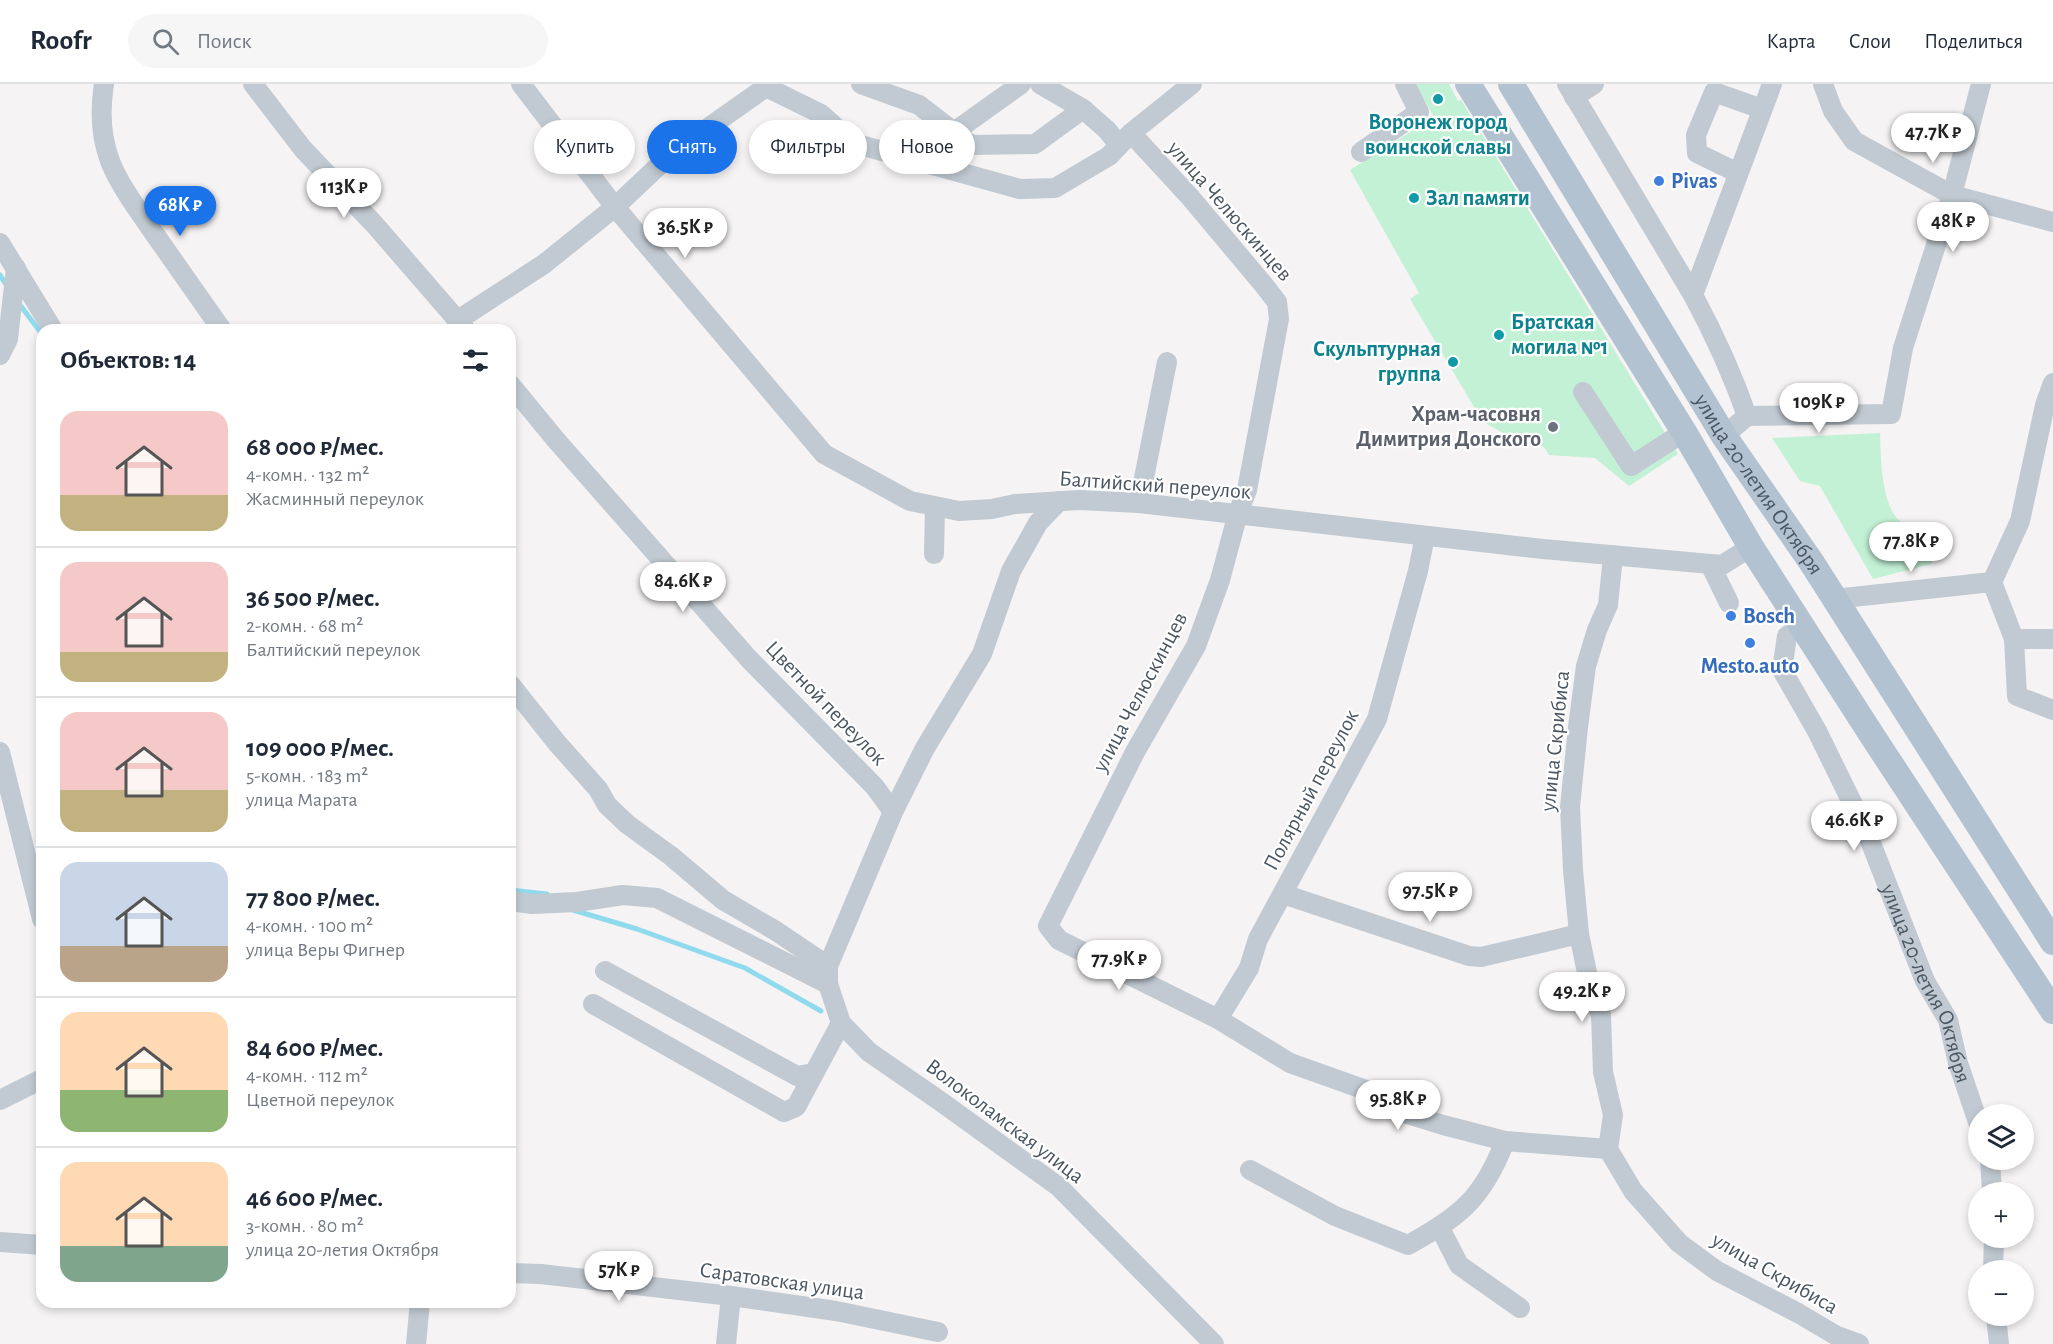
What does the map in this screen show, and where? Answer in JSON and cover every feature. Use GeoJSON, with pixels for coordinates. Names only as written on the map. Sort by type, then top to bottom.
{"type":"FeatureCollection","features":[{"type":"Feature","properties":{"kind":"main road","name":"улица 20-летия Октября"},"geometry":{"type":"LineString","coordinates":[[1468,84],[1684,432],[1751,547],[2053,1011]]}},
{"type":"Feature","properties":{"kind":"main road","name":"улица 20-летия Октября"},"geometry":{"type":"LineString","coordinates":[[1511,84],[1724,436],[1812,563],[2053,942]]}},
{"type":"Feature","properties":{"kind":"street"},"geometry":{"type":"LineString","coordinates":[[104,84],[101,100],[102,120],[104,141],[110,162],[138,210],[218,324]]}},
{"type":"Feature","properties":{"kind":"street"},"geometry":{"type":"LineString","coordinates":[[253,84],[303,148],[375,225],[461,324]]}},
{"type":"Feature","properties":{"kind":"street","name":"Балтийский переулок"},"geometry":{"type":"LineString","coordinates":[[521,84],[615,207],[824,454],[910,501],[959,511],[992,509],[1015,504],[1079,500],[1139,503],[1613,556],[1722,565],[1751,547]]}},
{"type":"Feature","properties":{"kind":"street"},"geometry":{"type":"LineString","coordinates":[[861,84],[919,105],[938,120]]}},
{"type":"Feature","properties":{"kind":"street"},"geometry":{"type":"LineString","coordinates":[[971,120],[1021,84]]}},
{"type":"Feature","properties":{"kind":"street","name":"улица Челюскинцев"},"geometry":{"type":"LineString","coordinates":[[1040,84],[1083,109],[1107,130],[1125,139],[1190,197],[1277,302],[1280,319],[1247,490],[1238,513],[1220,580],[1196,646],[1136,752],[1048,926],[1059,940],[1218,1019]]}},
{"type":"Feature","properties":{"kind":"street"},"geometry":{"type":"LineString","coordinates":[[463,324],[615,207],[671,154],[765,85],[821,114],[853,143],[1020,189],[1055,188],[1109,156],[1125,139],[1192,84]]}},
{"type":"Feature","properties":{"kind":"street"},"geometry":{"type":"LineString","coordinates":[[1361,152],[1419,112],[1405,84]]}},
{"type":"Feature","properties":{"kind":"street"},"geometry":{"type":"LineString","coordinates":[[1594,84],[1570,90],[1693,295],[1732,374],[1747,416]]}},
{"type":"Feature","properties":{"kind":"street"},"geometry":{"type":"LineString","coordinates":[[1693,295],[1772,84]]}},
{"type":"Feature","properties":{"kind":"street"},"geometry":{"type":"LineString","coordinates":[[1823,84],[1833,111],[1854,141],[1952,195],[2053,222]]}},
{"type":"Feature","properties":{"kind":"street"},"geometry":{"type":"LineString","coordinates":[[1724,436],[1747,416],[1891,414],[1903,348],[1952,195],[1981,84]]}},
{"type":"Feature","properties":{"kind":"street"},"geometry":{"type":"LineString","coordinates":[[1738,173],[1697,153],[1696,135],[1714,92],[1762,109]]}},
{"type":"Feature","properties":{"kind":"street"},"geometry":{"type":"LineString","coordinates":[[975,145],[1035,144],[1083,109]]}},
{"type":"Feature","properties":{"kind":"street"},"geometry":{"type":"LineString","coordinates":[[0,355],[8,339],[11,309],[9,261]]}},
{"type":"Feature","properties":{"kind":"street"},"geometry":{"type":"LineString","coordinates":[[9,261],[49,324]]}},
{"type":"Feature","properties":{"kind":"street"},"geometry":{"type":"LineString","coordinates":[[1139,503],[1167,362]]}},
{"type":"Feature","properties":{"kind":"street"},"geometry":{"type":"LineString","coordinates":[[2053,383],[2045,405],[2020,520],[1992,582],[2014,639],[2017,696],[2053,710]]}},
{"type":"Feature","properties":{"kind":"street","name":"Цветной переулок"},"geometry":{"type":"LineString","coordinates":[[516,391],[749,659],[874,787],[893,812]]}},
{"type":"Feature","properties":{"kind":"street"},"geometry":{"type":"LineString","coordinates":[[1583,392],[1631,466],[1684,432]]}},
{"type":"Feature","properties":{"kind":"street"},"geometry":{"type":"LineString","coordinates":[[828,975],[893,812],[926,748],[982,654],[1011,571],[1038,524],[1059,501]]}},
{"type":"Feature","properties":{"kind":"street"},"geometry":{"type":"LineString","coordinates":[[934,554],[935,507]]}},
{"type":"Feature","properties":{"kind":"street","name":"Полярный переулок"},"geometry":{"type":"LineString","coordinates":[[1218,1019],[1249,968],[1258,939],[1377,719],[1418,571],[1425,536]]}},
{"type":"Feature","properties":{"kind":"street","name":"улица Скрибиса"},"geometry":{"type":"LineString","coordinates":[[1613,556],[1608,605],[1597,630],[1586,666],[1570,807],[1579,934],[1590,987],[1600,1015],[1604,1072],[1612,1115],[1608,1149],[1633,1191],[1679,1243],[1717,1271],[1837,1336],[1859,1344]]}},
{"type":"Feature","properties":{"kind":"street"},"geometry":{"type":"LineString","coordinates":[[1710,564],[1729,603]]}},
{"type":"Feature","properties":{"kind":"street"},"geometry":{"type":"LineString","coordinates":[[1834,599],[1992,582]]}},
{"type":"Feature","properties":{"kind":"street","name":"улица 20-летия Октября"},"geometry":{"type":"LineString","coordinates":[[1802,625],[1787,636],[1782,670],[1817,731],[1867,833],[1925,981],[1948,1020],[1958,1063],[1972,1104]]}},
{"type":"Feature","properties":{"kind":"street"},"geometry":{"type":"LineString","coordinates":[[2014,639],[2053,639]]}},
{"type":"Feature","properties":{"kind":"street"},"geometry":{"type":"LineString","coordinates":[[516,692],[556,743],[598,789],[607,805],[627,824],[671,856],[723,900],[776,931],[828,975]]}},
{"type":"Feature","properties":{"kind":"street"},"geometry":{"type":"LineString","coordinates":[[0,752],[36,895]]}},
{"type":"Feature","properties":{"kind":"street"},"geometry":{"type":"LineString","coordinates":[[1283,894],[1469,956],[1481,957],[1579,934]]}},
{"type":"Feature","properties":{"kind":"street"},"geometry":{"type":"LineString","coordinates":[[516,902],[532,904],[578,902],[623,895],[657,898],[828,975]]}},
{"type":"Feature","properties":{"kind":"street"},"geometry":{"type":"LineString","coordinates":[[605,970],[797,1076],[814,1073]]}},
{"type":"Feature","properties":{"kind":"street","name":"Волоколамская улица"},"geometry":{"type":"LineString","coordinates":[[828,975],[841,1023],[868,1052],[1059,1187],[1214,1344]]}},
{"type":"Feature","properties":{"kind":"street"},"geometry":{"type":"LineString","coordinates":[[593,1004],[784,1112],[796,1107],[841,1023]]}},
{"type":"Feature","properties":{"kind":"street"},"geometry":{"type":"LineString","coordinates":[[1218,1019],[1290,1063],[1363,1089],[1391,1109],[1505,1141],[1608,1149]]}},
{"type":"Feature","properties":{"kind":"street"},"geometry":{"type":"LineString","coordinates":[[0,1100],[36,1082]]}},
{"type":"Feature","properties":{"kind":"street"},"geometry":{"type":"LineString","coordinates":[[1250,1170],[1335,1216],[1408,1245],[1440,1228],[1468,1205],[1494,1171],[1505,1141]]}},
{"type":"Feature","properties":{"kind":"street"},"geometry":{"type":"LineString","coordinates":[[1440,1228],[1459,1265],[1520,1308]]}},
{"type":"Feature","properties":{"kind":"street"},"geometry":{"type":"LineString","coordinates":[[0,1242],[36,1245]]}},
{"type":"Feature","properties":{"kind":"street","name":"Саратовская улица"},"geometry":{"type":"LineString","coordinates":[[516,1273],[541,1274],[731,1296],[836,1311],[938,1332]]}},
{"type":"Feature","properties":{"kind":"street"},"geometry":{"type":"LineString","coordinates":[[726,1344],[731,1296]]}},
{"type":"Feature","properties":{"kind":"street"},"geometry":{"type":"LineString","coordinates":[[416,1344],[419,1308]]}},
{"type":"Feature","properties":{"kind":"street"},"geometry":{"type":"LineString","coordinates":[[1997,1326],[1999,1344]]}},
{"type":"Feature","properties":{"kind":"green space"},"geometry":{"type":"Polygon","coordinates":[[[1415,84],[1449,84],[1458,101],[1461,100],[1678,454],[1629,486],[1595,458],[1549,455],[1544,447],[1522,443],[1483,422],[1410,299],[1419,293],[1350,170],[1434,117],[1415,84]]]}},
{"type":"Feature","properties":{"kind":"green space"},"geometry":{"type":"Polygon","coordinates":[[[1880,433],[1884,486],[1893,512],[1900,521],[1910,526],[1938,526],[1941,544],[1931,564],[1873,579],[1820,486],[1800,481],[1772,438],[1880,433]]]}},
{"type":"Feature","properties":{"kind":"waterway"},"geometry":{"type":"LineString","coordinates":[[0,275],[7,286]]}},
{"type":"Feature","properties":{"kind":"waterway"},"geometry":{"type":"LineString","coordinates":[[17,301],[36,326]]}},
{"type":"Feature","properties":{"kind":"waterway"},"geometry":{"type":"LineString","coordinates":[[516,891],[547,894]]}},
{"type":"Feature","properties":{"kind":"waterway"},"geometry":{"type":"LineString","coordinates":[[573,910],[637,929],[745,968],[821,1011]]}},
{"type":"Feature","properties":{"kind":"place","name":"Воронеж город воинской славы"},"geometry":{"type":"Point","coordinates":[1438,99]}},
{"type":"Feature","properties":{"kind":"place","name":"Pivas"},"geometry":{"type":"Point","coordinates":[1659,181]}},
{"type":"Feature","properties":{"kind":"place","name":"Зал памяти"},"geometry":{"type":"Point","coordinates":[1414,198]}},
{"type":"Feature","properties":{"kind":"place","name":"Братская могила №1"},"geometry":{"type":"Point","coordinates":[1499,335]}},
{"type":"Feature","properties":{"kind":"place","name":"Скульптурная группа"},"geometry":{"type":"Point","coordinates":[1453,362]}},
{"type":"Feature","properties":{"kind":"place","name":"Храм-часовня Димитрия Донского"},"geometry":{"type":"Point","coordinates":[1553,427]}},
{"type":"Feature","properties":{"kind":"place","name":"Bosch"},"geometry":{"type":"Point","coordinates":[1731,616]}},
{"type":"Feature","properties":{"kind":"place","name":"Mesto.auto"},"geometry":{"type":"Point","coordinates":[1750,643]}}]}
